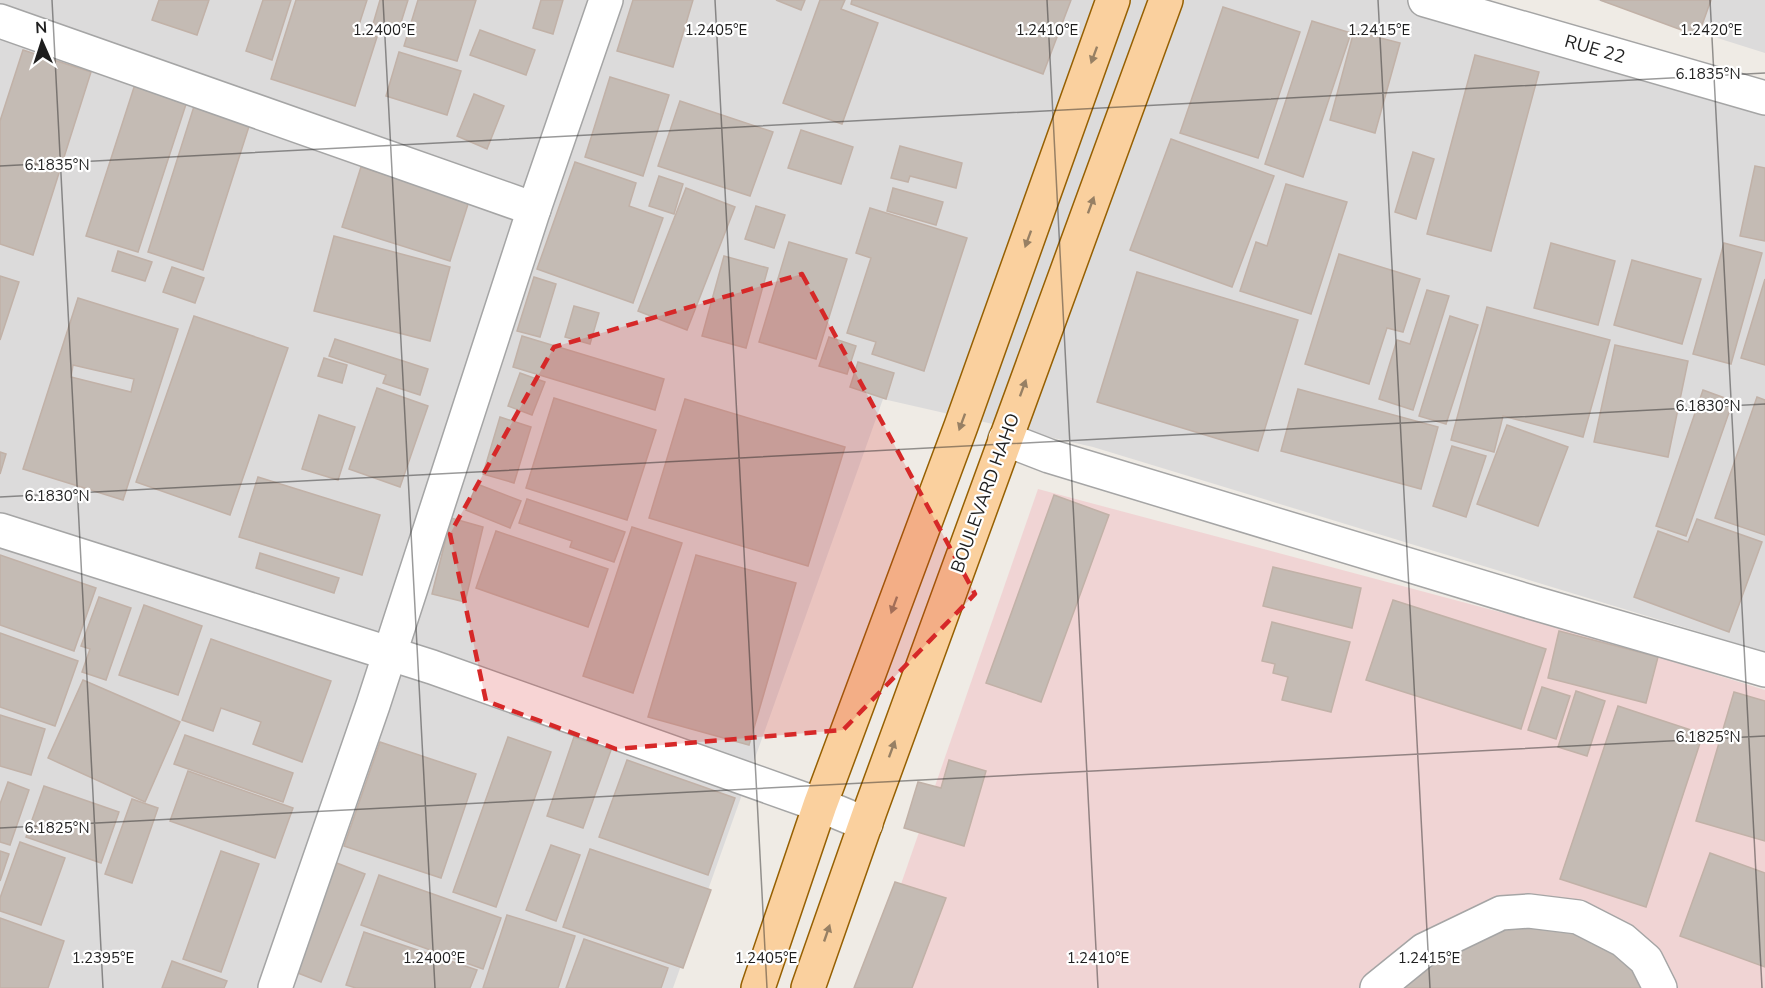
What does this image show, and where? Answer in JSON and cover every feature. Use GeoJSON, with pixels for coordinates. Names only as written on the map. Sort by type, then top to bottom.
{"type":"FeatureCollection","features":[{"type":"Feature","properties":{"kind":"main road"},"geometry":{"type":"LineString","coordinates":[[758,988],[820,805],[961,426],[1113,0]]}},
{"type":"Feature","properties":{"kind":"main road","name":"BOULEVARD HAHO"},"geometry":{"type":"LineString","coordinates":[[808,988],[1005,439],[1166,0]]}},
{"type":"Feature","properties":{"kind":"street"},"geometry":{"type":"LineString","coordinates":[[275,988],[373,705],[534,209],[606,0]]}},
{"type":"Feature","properties":{"kind":"street","name":"RUE 22"},"geometry":{"type":"LineString","coordinates":[[1425,0],[1765,98]]}},
{"type":"Feature","properties":{"kind":"street"},"geometry":{"type":"LineString","coordinates":[[0,21],[534,209]]}},
{"type":"Feature","properties":{"kind":"street"},"geometry":{"type":"LineString","coordinates":[[1005,439],[1049,456],[1534,603],[1765,670]]}},
{"type":"Feature","properties":{"kind":"street"},"geometry":{"type":"LineString","coordinates":[[0,530],[389,652],[820,805],[866,824]]}},
{"type":"Feature","properties":{"kind":"street"},"geometry":{"type":"LineString","coordinates":[[1377,988],[1424,950],[1500,913],[1529,911],[1578,917],[1623,940],[1646,960],[1660,988]]}},
{"type":"Feature","properties":{"kind":"highlighted area"},"geometry":{"type":"Polygon","coordinates":[[[802,274],[975,594],[843,730],[616,749],[486,701],[450,534],[554,347],[802,274]]]}},
{"type":"Feature","properties":{"kind":"shaded area"},"geometry":{"type":"Polygon","coordinates":[[[0,0],[1439,0],[1612,35],[1765,88],[1765,652],[1093,447],[883,399],[673,988],[0,988],[0,0]]]}},
{"type":"Feature","properties":{"kind":"shaded area"},"geometry":{"type":"Polygon","coordinates":[[[1597,0],[1765,0],[1765,53],[1597,0]]]}},
{"type":"Feature","properties":{"kind":"shaded area"},"geometry":{"type":"Polygon","coordinates":[[[1038,489],[1594,637],[1765,690],[1765,988],[865,988],[1038,489]]]}},
{"type":"Feature","properties":{"kind":"building"},"geometry":{"type":"Polygon","coordinates":[[[159,0],[209,0],[197,35],[152,20],[159,0]]]}},
{"type":"Feature","properties":{"kind":"building"},"geometry":{"type":"Polygon","coordinates":[[[263,0],[291,0],[272,60],[246,51],[263,0]]]}},
{"type":"Feature","properties":{"kind":"building"},"geometry":{"type":"Polygon","coordinates":[[[296,0],[367,0],[357,31],[377,37],[355,106],[271,79],[296,0]]]}},
{"type":"Feature","properties":{"kind":"building"},"geometry":{"type":"Polygon","coordinates":[[[380,0],[408,0],[398,32],[373,24],[380,0]]]}},
{"type":"Feature","properties":{"kind":"building"},"geometry":{"type":"Polygon","coordinates":[[[418,0],[476,0],[457,61],[404,46],[418,0]]]}},
{"type":"Feature","properties":{"kind":"building"},"geometry":{"type":"Polygon","coordinates":[[[541,0],[563,0],[553,34],[533,28],[541,0]]]}},
{"type":"Feature","properties":{"kind":"building"},"geometry":{"type":"Polygon","coordinates":[[[633,0],[693,0],[673,67],[617,51],[633,0]]]}},
{"type":"Feature","properties":{"kind":"building"},"geometry":{"type":"Polygon","coordinates":[[[776,0],[805,0],[801,10],[776,0]]]}},
{"type":"Feature","properties":{"kind":"building"},"geometry":{"type":"Polygon","coordinates":[[[820,0],[845,0],[841,9],[878,23],[842,124],[783,103],[820,0]]]}},
{"type":"Feature","properties":{"kind":"building"},"geometry":{"type":"Polygon","coordinates":[[[852,0],[1071,0],[1043,74],[851,4],[852,0]]]}},
{"type":"Feature","properties":{"kind":"building"},"geometry":{"type":"Polygon","coordinates":[[[1600,0],[1711,0],[1698,36],[1600,0]]]}},
{"type":"Feature","properties":{"kind":"building"},"geometry":{"type":"Polygon","coordinates":[[[1223,7],[1300,32],[1258,158],[1180,133],[1223,7]]]}},
{"type":"Feature","properties":{"kind":"building"},"geometry":{"type":"Polygon","coordinates":[[[1312,21],[1351,33],[1303,177],[1265,164],[1312,21]]]}},
{"type":"Feature","properties":{"kind":"building"},"geometry":{"type":"Polygon","coordinates":[[[480,30],[535,50],[526,75],[470,55],[480,30]]]}},
{"type":"Feature","properties":{"kind":"building"},"geometry":{"type":"Polygon","coordinates":[[[1354,31],[1400,43],[1375,133],[1330,120],[1354,31]]]}},
{"type":"Feature","properties":{"kind":"building"},"geometry":{"type":"Polygon","coordinates":[[[23,50],[91,72],[33,255],[0,244],[0,121],[23,50]]]}},
{"type":"Feature","properties":{"kind":"building"},"geometry":{"type":"Polygon","coordinates":[[[399,52],[461,71],[447,115],[386,96],[399,52]]]}},
{"type":"Feature","properties":{"kind":"building"},"geometry":{"type":"Polygon","coordinates":[[[1475,55],[1539,72],[1491,251],[1427,234],[1475,55]]]}},
{"type":"Feature","properties":{"kind":"building"},"geometry":{"type":"Polygon","coordinates":[[[610,77],[669,95],[643,176],[585,157],[610,77]]]}},
{"type":"Feature","properties":{"kind":"building"},"geometry":{"type":"Polygon","coordinates":[[[137,78],[189,95],[138,252],[86,236],[137,78]]]}},
{"type":"Feature","properties":{"kind":"building"},"geometry":{"type":"Polygon","coordinates":[[[474,94],[504,106],[487,149],[457,136],[474,94]]]}},
{"type":"Feature","properties":{"kind":"building"},"geometry":{"type":"Polygon","coordinates":[[[196,100],[252,117],[203,270],[148,252],[196,100]]]}},
{"type":"Feature","properties":{"kind":"building"},"geometry":{"type":"Polygon","coordinates":[[[680,101],[773,132],[750,196],[658,166],[680,101]]]}},
{"type":"Feature","properties":{"kind":"building"},"geometry":{"type":"Polygon","coordinates":[[[801,130],[853,147],[841,184],[788,168],[801,130]]]}},
{"type":"Feature","properties":{"kind":"building"},"geometry":{"type":"Polygon","coordinates":[[[1171,139],[1274,176],[1232,287],[1130,250],[1171,139]]]}},
{"type":"Feature","properties":{"kind":"building"},"geometry":{"type":"Polygon","coordinates":[[[900,146],[962,163],[956,188],[910,176],[908,182],[891,178],[900,146]]]}},
{"type":"Feature","properties":{"kind":"building"},"geometry":{"type":"Polygon","coordinates":[[[1413,152],[1434,159],[1416,219],[1395,212],[1413,152]]]}},
{"type":"Feature","properties":{"kind":"building"},"geometry":{"type":"Polygon","coordinates":[[[575,162],[636,183],[629,206],[663,218],[633,303],[537,269],[575,162]]]}},
{"type":"Feature","properties":{"kind":"building"},"geometry":{"type":"Polygon","coordinates":[[[1755,166],[1765,168],[1765,241],[1740,236],[1755,166]]]}},
{"type":"Feature","properties":{"kind":"building"},"geometry":{"type":"Polygon","coordinates":[[[361,167],[469,201],[450,261],[342,227],[361,167]]]}},
{"type":"Feature","properties":{"kind":"building"},"geometry":{"type":"Polygon","coordinates":[[[659,176],[683,184],[674,214],[649,206],[659,176]]]}},
{"type":"Feature","properties":{"kind":"building"},"geometry":{"type":"Polygon","coordinates":[[[1286,184],[1347,202],[1311,314],[1240,291],[1256,242],[1267,246],[1286,184]]]}},
{"type":"Feature","properties":{"kind":"building"},"geometry":{"type":"Polygon","coordinates":[[[686,188],[735,207],[687,330],[638,311],[686,188]]]}},
{"type":"Feature","properties":{"kind":"building"},"geometry":{"type":"Polygon","coordinates":[[[893,188],[943,202],[936,225],[887,211],[893,188]]]}},
{"type":"Feature","properties":{"kind":"building"},"geometry":{"type":"Polygon","coordinates":[[[756,206],[785,215],[774,248],[745,239],[756,206]]]}},
{"type":"Feature","properties":{"kind":"building"},"geometry":{"type":"Polygon","coordinates":[[[870,208],[967,238],[924,371],[872,354],[876,342],[847,333],[871,258],[856,253],[870,208]]]}},
{"type":"Feature","properties":{"kind":"building"},"geometry":{"type":"Polygon","coordinates":[[[334,236],[450,267],[430,341],[314,311],[334,236]]]}},
{"type":"Feature","properties":{"kind":"building"},"geometry":{"type":"Polygon","coordinates":[[[789,242],[847,259],[816,359],[759,342],[789,242]]]}},
{"type":"Feature","properties":{"kind":"building"},"geometry":{"type":"Polygon","coordinates":[[[1551,243],[1615,261],[1598,325],[1534,308],[1551,243]]]}},
{"type":"Feature","properties":{"kind":"building"},"geometry":{"type":"Polygon","coordinates":[[[1724,243],[1762,253],[1731,364],[1693,354],[1724,243]]]}},
{"type":"Feature","properties":{"kind":"building"},"geometry":{"type":"Polygon","coordinates":[[[118,251],[152,262],[145,281],[112,271],[118,251]]]}},
{"type":"Feature","properties":{"kind":"building"},"geometry":{"type":"Polygon","coordinates":[[[1339,254],[1420,279],[1403,332],[1387,328],[1369,384],[1305,364],[1339,254]]]}},
{"type":"Feature","properties":{"kind":"building"},"geometry":{"type":"Polygon","coordinates":[[[724,256],[768,268],[746,348],[702,336],[724,256]]]}},
{"type":"Feature","properties":{"kind":"building"},"geometry":{"type":"Polygon","coordinates":[[[1632,260],[1701,279],[1682,344],[1614,325],[1632,260]]]}},
{"type":"Feature","properties":{"kind":"building"},"geometry":{"type":"Polygon","coordinates":[[[172,267],[204,278],[195,303],[163,292],[172,267]]]}},
{"type":"Feature","properties":{"kind":"building"},"geometry":{"type":"Polygon","coordinates":[[[1137,272],[1298,320],[1258,451],[1097,402],[1137,272]]]}},
{"type":"Feature","properties":{"kind":"building"},"geometry":{"type":"Polygon","coordinates":[[[0,276],[19,282],[0,340],[0,276]]]}},
{"type":"Feature","properties":{"kind":"building"},"geometry":{"type":"Polygon","coordinates":[[[534,277],[556,284],[540,337],[517,331],[534,277]]]}},
{"type":"Feature","properties":{"kind":"building"},"geometry":{"type":"Polygon","coordinates":[[[1765,279],[1765,365],[1741,358],[1765,279]]]}},
{"type":"Feature","properties":{"kind":"building"},"geometry":{"type":"Polygon","coordinates":[[[1427,290],[1449,296],[1413,410],[1379,399],[1397,340],[1410,344],[1427,290]]]}},
{"type":"Feature","properties":{"kind":"building"},"geometry":{"type":"Polygon","coordinates":[[[78,298],[178,329],[123,500],[23,469],[78,298]],[[73,365],[71,377],[131,392],[134,379],[73,365]]]}},
{"type":"Feature","properties":{"kind":"building"},"geometry":{"type":"Polygon","coordinates":[[[574,306],[599,313],[590,344],[565,337],[574,306]]]}},
{"type":"Feature","properties":{"kind":"building"},"geometry":{"type":"Polygon","coordinates":[[[1487,307],[1610,340],[1583,437],[1503,416],[1494,452],[1451,440],[1487,307]]]}},
{"type":"Feature","properties":{"kind":"building"},"geometry":{"type":"Polygon","coordinates":[[[194,316],[288,348],[230,515],[136,482],[194,316]]]}},
{"type":"Feature","properties":{"kind":"building"},"geometry":{"type":"Polygon","coordinates":[[[1450,316],[1478,325],[1446,424],[1419,416],[1450,316]]]}},
{"type":"Feature","properties":{"kind":"building"},"geometry":{"type":"Polygon","coordinates":[[[522,336],[664,379],[655,410],[513,367],[522,336]]]}},
{"type":"Feature","properties":{"kind":"building"},"geometry":{"type":"Polygon","coordinates":[[[829,337],[856,346],[847,374],[819,366],[829,337]]]}},
{"type":"Feature","properties":{"kind":"building"},"geometry":{"type":"Polygon","coordinates":[[[335,339],[428,369],[420,395],[383,383],[386,375],[329,356],[335,339]]]}},
{"type":"Feature","properties":{"kind":"building"},"geometry":{"type":"Polygon","coordinates":[[[1615,345],[1688,361],[1668,457],[1594,442],[1615,345]]]}},
{"type":"Feature","properties":{"kind":"building"},"geometry":{"type":"Polygon","coordinates":[[[324,358],[347,365],[342,383],[318,376],[324,358]]]}},
{"type":"Feature","properties":{"kind":"building"},"geometry":{"type":"Polygon","coordinates":[[[858,362],[894,373],[886,399],[850,387],[858,362]]]}},
{"type":"Feature","properties":{"kind":"building"},"geometry":{"type":"Polygon","coordinates":[[[520,373],[545,382],[532,415],[508,406],[520,373]]]}},
{"type":"Feature","properties":{"kind":"building"},"geometry":{"type":"Polygon","coordinates":[[[377,388],[428,406],[400,487],[349,469],[377,388]]]}},
{"type":"Feature","properties":{"kind":"building"},"geometry":{"type":"Polygon","coordinates":[[[1298,389],[1438,427],[1421,489],[1281,451],[1298,389]]]}},
{"type":"Feature","properties":{"kind":"building"},"geometry":{"type":"Polygon","coordinates":[[[1703,390],[1733,401],[1686,536],[1656,526],[1703,390]]]}},
{"type":"Feature","properties":{"kind":"building"},"geometry":{"type":"Polygon","coordinates":[[[1757,397],[1765,400],[1765,535],[1715,518],[1757,397]]]}},
{"type":"Feature","properties":{"kind":"building"},"geometry":{"type":"Polygon","coordinates":[[[554,398],[656,430],[627,520],[526,488],[554,398]]]}},
{"type":"Feature","properties":{"kind":"building"},"geometry":{"type":"Polygon","coordinates":[[[685,399],[845,447],[808,566],[649,518],[685,399]]]}},
{"type":"Feature","properties":{"kind":"building"},"geometry":{"type":"Polygon","coordinates":[[[319,415],[355,427],[338,480],[302,469],[319,415]]]}},
{"type":"Feature","properties":{"kind":"building"},"geometry":{"type":"Polygon","coordinates":[[[500,417],[531,427],[514,483],[483,474],[500,417]]]}},
{"type":"Feature","properties":{"kind":"building"},"geometry":{"type":"Polygon","coordinates":[[[1507,425],[1568,447],[1538,526],[1477,504],[1507,425]]]}},
{"type":"Feature","properties":{"kind":"building"},"geometry":{"type":"Polygon","coordinates":[[[1452,446],[1486,456],[1466,517],[1433,506],[1452,446]]]}},
{"type":"Feature","properties":{"kind":"building"},"geometry":{"type":"Polygon","coordinates":[[[0,452],[6,454],[0,474],[0,452]]]}},
{"type":"Feature","properties":{"kind":"building"},"geometry":{"type":"Polygon","coordinates":[[[258,477],[380,515],[362,575],[239,537],[258,477]]]}},
{"type":"Feature","properties":{"kind":"building"},"geometry":{"type":"Polygon","coordinates":[[[477,484],[521,501],[510,528],[466,510],[477,484]]]}},
{"type":"Feature","properties":{"kind":"building"},"geometry":{"type":"Polygon","coordinates":[[[1054,495],[1109,515],[1041,702],[986,683],[1054,495]]]}},
{"type":"Feature","properties":{"kind":"building"},"geometry":{"type":"Polygon","coordinates":[[[527,499],[625,532],[614,562],[570,547],[572,541],[519,523],[527,499]]]}},
{"type":"Feature","properties":{"kind":"building"},"geometry":{"type":"Polygon","coordinates":[[[451,518],[483,527],[465,602],[432,594],[451,518]]]}},
{"type":"Feature","properties":{"kind":"building"},"geometry":{"type":"Polygon","coordinates":[[[1697,519],[1762,542],[1729,632],[1634,597],[1658,531],[1688,542],[1697,519]]]}},
{"type":"Feature","properties":{"kind":"building"},"geometry":{"type":"Polygon","coordinates":[[[632,527],[682,543],[633,693],[583,676],[632,527]]]}},
{"type":"Feature","properties":{"kind":"building"},"geometry":{"type":"Polygon","coordinates":[[[496,531],[608,569],[588,627],[476,588],[496,531]]]}},
{"type":"Feature","properties":{"kind":"building"},"geometry":{"type":"Polygon","coordinates":[[[260,553],[339,578],[334,593],[256,568],[260,553]]]}},
{"type":"Feature","properties":{"kind":"building"},"geometry":{"type":"Polygon","coordinates":[[[0,555],[96,588],[74,651],[0,625],[0,555]]]}},
{"type":"Feature","properties":{"kind":"building"},"geometry":{"type":"Polygon","coordinates":[[[696,555],[796,583],[749,745],[648,717],[696,555]]]}},
{"type":"Feature","properties":{"kind":"building"},"geometry":{"type":"Polygon","coordinates":[[[1273,567],[1361,588],[1352,628],[1263,606],[1273,567]]]}},
{"type":"Feature","properties":{"kind":"building"},"geometry":{"type":"Polygon","coordinates":[[[99,597],[131,608],[106,680],[82,672],[90,649],[81,646],[99,597]]]}},
{"type":"Feature","properties":{"kind":"building"},"geometry":{"type":"Polygon","coordinates":[[[1393,600],[1546,649],[1521,729],[1366,680],[1393,600]]]}},
{"type":"Feature","properties":{"kind":"building"},"geometry":{"type":"Polygon","coordinates":[[[144,605],[202,626],[178,695],[119,675],[144,605]]]}},
{"type":"Feature","properties":{"kind":"building"},"geometry":{"type":"Polygon","coordinates":[[[1272,622],[1350,642],[1331,712],[1282,700],[1288,677],[1273,673],[1275,664],[1262,661],[1272,622]]]}},
{"type":"Feature","properties":{"kind":"building"},"geometry":{"type":"Polygon","coordinates":[[[1559,631],[1658,657],[1646,703],[1548,678],[1559,631]]]}},
{"type":"Feature","properties":{"kind":"building"},"geometry":{"type":"Polygon","coordinates":[[[0,633],[78,661],[55,726],[0,707],[0,633]]]}},
{"type":"Feature","properties":{"kind":"building"},"geometry":{"type":"Polygon","coordinates":[[[211,639],[331,681],[302,762],[253,744],[261,722],[221,708],[213,731],[182,720],[211,639]]]}},
{"type":"Feature","properties":{"kind":"building"},"geometry":{"type":"Polygon","coordinates":[[[83,680],[180,722],[145,802],[48,758],[83,680]]]}},
{"type":"Feature","properties":{"kind":"building"},"geometry":{"type":"Polygon","coordinates":[[[1542,687],[1570,696],[1556,739],[1528,730],[1542,687]]]}},
{"type":"Feature","properties":{"kind":"building"},"geometry":{"type":"Polygon","coordinates":[[[1576,691],[1605,701],[1587,756],[1558,747],[1576,691]]]}},
{"type":"Feature","properties":{"kind":"building"},"geometry":{"type":"Polygon","coordinates":[[[1734,692],[1765,701],[1765,841],[1696,821],[1734,692]]]}},
{"type":"Feature","properties":{"kind":"building"},"geometry":{"type":"Polygon","coordinates":[[[1618,706],[1703,734],[1646,907],[1560,879],[1618,706]]]}},
{"type":"Feature","properties":{"kind":"building"},"geometry":{"type":"Polygon","coordinates":[[[0,715],[45,729],[31,775],[0,766],[0,715]]]}},
{"type":"Feature","properties":{"kind":"building"},"geometry":{"type":"Polygon","coordinates":[[[185,735],[293,773],[283,802],[174,764],[185,735]]]}},
{"type":"Feature","properties":{"kind":"building"},"geometry":{"type":"Polygon","coordinates":[[[508,737],[551,752],[496,907],[453,892],[508,737]]]}},
{"type":"Feature","properties":{"kind":"building"},"geometry":{"type":"Polygon","coordinates":[[[574,737],[611,750],[583,828],[547,816],[574,737]]]}},
{"type":"Feature","properties":{"kind":"building"},"geometry":{"type":"Polygon","coordinates":[[[380,742],[476,774],[441,878],[344,846],[380,742]]]}},
{"type":"Feature","properties":{"kind":"building"},"geometry":{"type":"Polygon","coordinates":[[[627,760],[735,798],[708,875],[599,837],[627,760]]]}},
{"type":"Feature","properties":{"kind":"building"},"geometry":{"type":"Polygon","coordinates":[[[949,760],[986,771],[964,846],[904,828],[918,782],[941,788],[949,760]]]}},
{"type":"Feature","properties":{"kind":"building"},"geometry":{"type":"Polygon","coordinates":[[[188,771],[293,808],[275,858],[170,821],[188,771]]]}},
{"type":"Feature","properties":{"kind":"building"},"geometry":{"type":"Polygon","coordinates":[[[8,782],[29,790],[10,845],[0,842],[0,804],[8,782]]]}},
{"type":"Feature","properties":{"kind":"building"},"geometry":{"type":"Polygon","coordinates":[[[44,786],[119,812],[101,863],[26,837],[44,786]]]}},
{"type":"Feature","properties":{"kind":"building"},"geometry":{"type":"Polygon","coordinates":[[[132,799],[158,808],[132,883],[105,874],[132,799]]]}},
{"type":"Feature","properties":{"kind":"building"},"geometry":{"type":"Polygon","coordinates":[[[20,842],[65,858],[41,925],[0,911],[0,898],[20,842]]]}},
{"type":"Feature","properties":{"kind":"building"},"geometry":{"type":"Polygon","coordinates":[[[551,845],[580,855],[556,921],[526,910],[551,845]]]}},
{"type":"Feature","properties":{"kind":"building"},"geometry":{"type":"Polygon","coordinates":[[[590,849],[711,890],[683,968],[563,927],[590,849]]]}},
{"type":"Feature","properties":{"kind":"building"},"geometry":{"type":"Polygon","coordinates":[[[0,851],[9,854],[0,881],[0,851]]]}},
{"type":"Feature","properties":{"kind":"building"},"geometry":{"type":"Polygon","coordinates":[[[221,851],[259,864],[221,972],[183,959],[221,851]]]}},
{"type":"Feature","properties":{"kind":"building"},"geometry":{"type":"Polygon","coordinates":[[[1710,853],[1765,873],[1765,967],[1680,936],[1710,853]]]}},
{"type":"Feature","properties":{"kind":"building"},"geometry":{"type":"Polygon","coordinates":[[[329,860],[365,874],[321,982],[285,968],[329,860]]]}},
{"type":"Feature","properties":{"kind":"building"},"geometry":{"type":"Polygon","coordinates":[[[379,875],[501,918],[483,969],[361,925],[379,875]]]}},
{"type":"Feature","properties":{"kind":"building"},"geometry":{"type":"Polygon","coordinates":[[[895,882],[946,898],[912,988],[854,988],[895,882]]]}},
{"type":"Feature","properties":{"kind":"building"},"geometry":{"type":"Polygon","coordinates":[[[1501,913],[1578,917],[1660,988],[1377,988],[1501,913]]]}},
{"type":"Feature","properties":{"kind":"building"},"geometry":{"type":"Polygon","coordinates":[[[507,915],[575,936],[558,988],[483,988],[507,915]]]}},
{"type":"Feature","properties":{"kind":"building"},"geometry":{"type":"Polygon","coordinates":[[[0,918],[64,941],[48,988],[0,988],[0,918]]]}},
{"type":"Feature","properties":{"kind":"building"},"geometry":{"type":"Polygon","coordinates":[[[364,932],[477,970],[470,988],[356,988],[346,985],[364,932]]]}},
{"type":"Feature","properties":{"kind":"building"},"geometry":{"type":"Polygon","coordinates":[[[584,939],[668,968],[661,988],[566,988],[584,939]]]}},
{"type":"Feature","properties":{"kind":"building"},"geometry":{"type":"Polygon","coordinates":[[[172,961],[227,981],[224,988],[162,988],[172,961]]]}}]}
